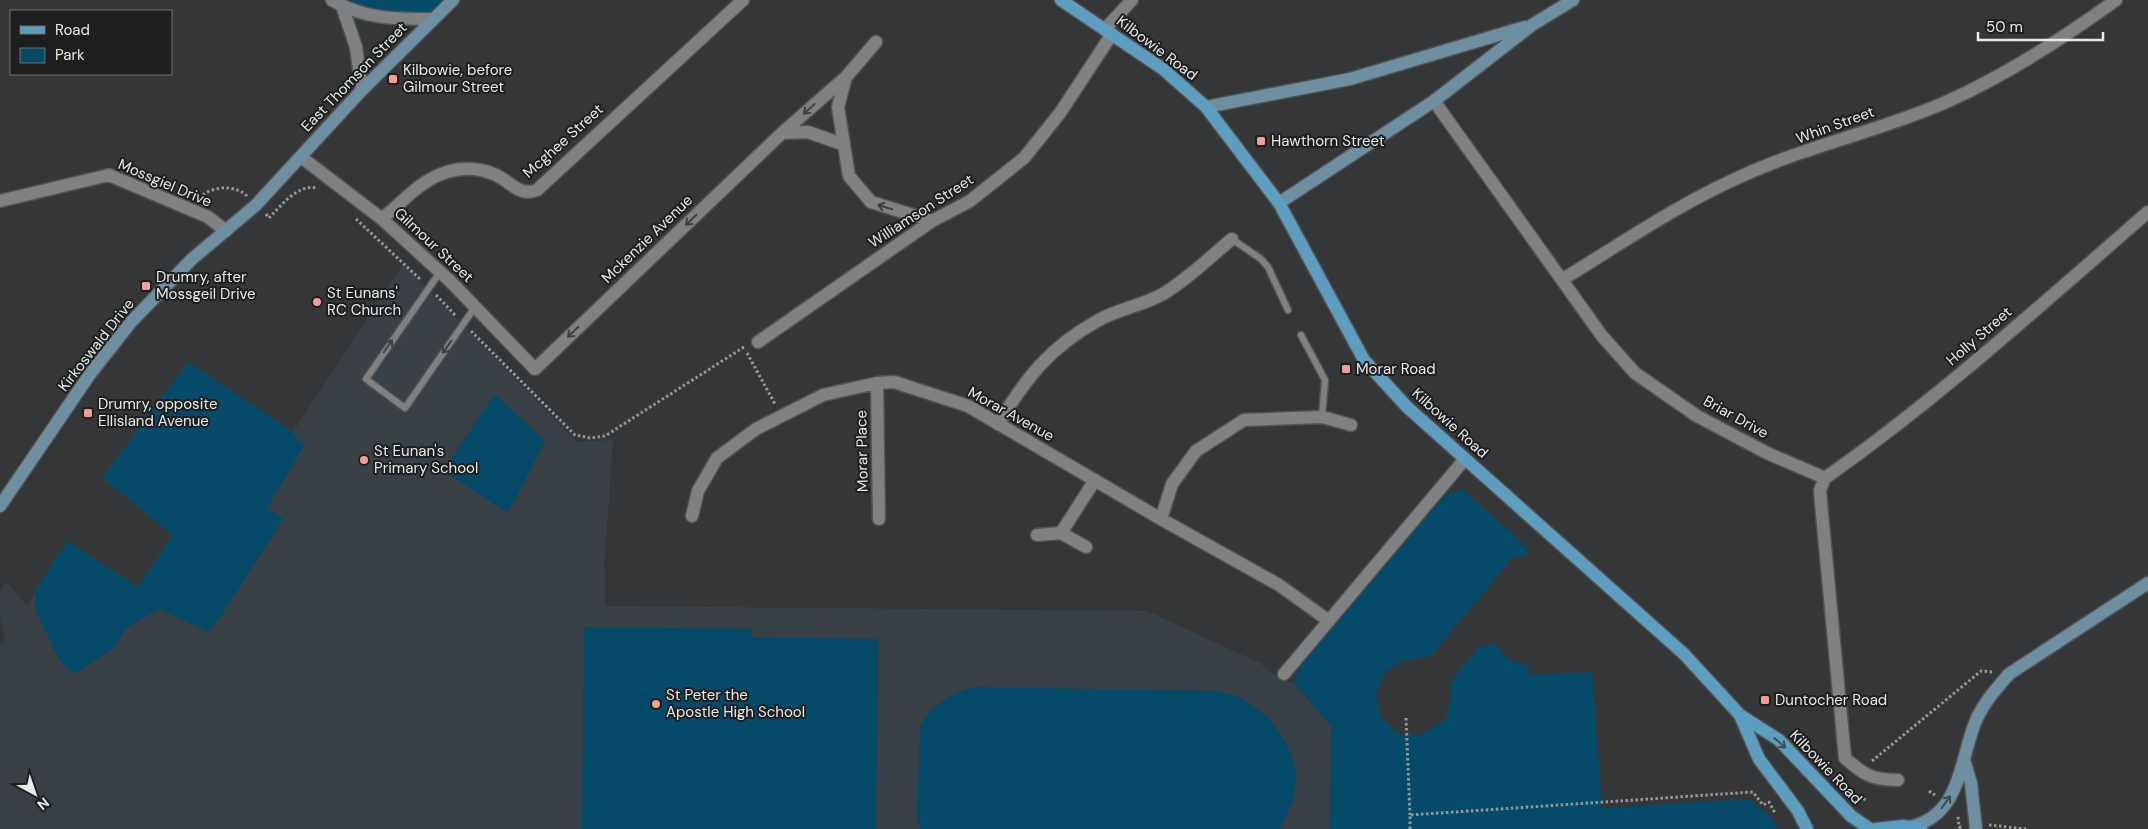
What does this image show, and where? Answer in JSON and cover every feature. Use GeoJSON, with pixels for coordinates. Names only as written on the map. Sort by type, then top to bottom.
{"type":"FeatureCollection","features":[{"type":"Feature","properties":{"kind":"main road","name":"Kilbowie Road"},"geometry":{"type":"LineString","coordinates":[[1061,0],[1163,69],[1206,107],[1278,203],[1364,360],[1407,407],[1684,654],[1740,715],[1779,740],[1851,816],[1870,829]]}},
{"type":"Feature","properties":{"kind":"main road"},"geometry":{"type":"LineString","coordinates":[[1740,715],[1759,759],[1798,811],[1807,829]]}},
{"type":"Feature","properties":{"kind":"main road"},"geometry":{"type":"LineString","coordinates":[[1876,829],[1917,828]]}},
{"type":"Feature","properties":{"kind":"street","name":"East Thomson Street"},"geometry":{"type":"LineString","coordinates":[[301,157],[362,90],[431,19],[453,0]]}},
{"type":"Feature","properties":{"kind":"street","name":"Mcghee Street"},"geometry":{"type":"LineString","coordinates":[[382,219],[424,183],[447,172],[473,169],[485,171],[497,175],[521,191],[531,192],[537,190],[743,0]]}},
{"type":"Feature","properties":{"kind":"street","name":"Williamson Street"},"geometry":{"type":"LineString","coordinates":[[758,342],[932,221],[970,201],[1024,158],[1060,113],[1109,32],[1132,0]]}},
{"type":"Feature","properties":{"kind":"street"},"geometry":{"type":"LineString","coordinates":[[1278,203],[1434,101],[1532,25],[1573,0]]}},
{"type":"Feature","properties":{"kind":"street","name":"Whin Street"},"geometry":{"type":"LineString","coordinates":[[1563,280],[1658,220],[1744,175],[1942,104],[1989,82],[2065,37],[2116,0]]}},
{"type":"Feature","properties":{"kind":"street"},"geometry":{"type":"LineString","coordinates":[[337,3],[380,18],[431,19]]}},
{"type":"Feature","properties":{"kind":"street"},"geometry":{"type":"LineString","coordinates":[[337,3],[356,47],[362,90]]}},
{"type":"Feature","properties":{"kind":"street"},"geometry":{"type":"LineString","coordinates":[[1206,107],[1350,79],[1532,25]]}},
{"type":"Feature","properties":{"kind":"street","name":"Mckenzie Avenue"},"geometry":{"type":"LineString","coordinates":[[535,369],[782,133],[846,77],[876,42]]}},
{"type":"Feature","properties":{"kind":"street","name":"Mckenzie Avenue"},"geometry":{"type":"LineString","coordinates":[[846,77],[838,107],[842,144],[849,176],[871,202],[932,221]]}},
{"type":"Feature","properties":{"kind":"street","name":"Briar Drive"},"geometry":{"type":"LineString","coordinates":[[1434,101],[1602,336],[1635,372],[1697,416],[1767,453],[1825,478]]}},
{"type":"Feature","properties":{"kind":"street"},"geometry":{"type":"LineString","coordinates":[[782,133],[808,132],[842,144]]}},
{"type":"Feature","properties":{"kind":"street","name":"Gilmour Street"},"geometry":{"type":"LineString","coordinates":[[301,157],[382,219],[440,272],[535,369]]}},
{"type":"Feature","properties":{"kind":"street","name":"Kirkoswald Drive"},"geometry":{"type":"LineString","coordinates":[[0,505],[90,374],[131,322],[192,259],[256,205],[301,157]]}},
{"type":"Feature","properties":{"kind":"street","name":"Mossgiel Drive"},"geometry":{"type":"LineString","coordinates":[[0,201],[109,175],[208,217],[226,231]]}},
{"type":"Feature","properties":{"kind":"street","name":"Holly Street"},"geometry":{"type":"LineString","coordinates":[[1825,478],[1863,451],[1964,371],[2148,212]]}},
{"type":"Feature","properties":{"kind":"street"},"geometry":{"type":"LineString","coordinates":[[998,424],[1018,390],[1044,358],[1098,320],[1145,304],[1165,293],[1232,239]]}},
{"type":"Feature","properties":{"kind":"street","name":"Morar Avenue"},"geometry":{"type":"LineString","coordinates":[[692,516],[698,491],[718,458],[756,429],[824,395],[877,382],[894,382],[968,406],[1161,520],[1279,585],[1329,621]]}},
{"type":"Feature","properties":{"kind":"street","name":"Morar Place"},"geometry":{"type":"LineString","coordinates":[[877,382],[879,519]]}},
{"type":"Feature","properties":{"kind":"street"},"geometry":{"type":"LineString","coordinates":[[1161,520],[1172,484],[1196,451],[1244,420],[1322,417],[1352,425]]}},
{"type":"Feature","properties":{"kind":"street"},"geometry":{"type":"LineString","coordinates":[[1284,674],[1465,459]]}},
{"type":"Feature","properties":{"kind":"street"},"geometry":{"type":"LineString","coordinates":[[1825,478],[1820,490],[1845,758],[1862,773],[1873,778],[1898,780]]}},
{"type":"Feature","properties":{"kind":"street"},"geometry":{"type":"LineString","coordinates":[[1061,533],[1095,480]]}},
{"type":"Feature","properties":{"kind":"street"},"geometry":{"type":"LineString","coordinates":[[1037,535],[1061,533],[1086,547]]}},
{"type":"Feature","properties":{"kind":"street"},"geometry":{"type":"LineString","coordinates":[[1917,828],[1940,810],[1951,794],[1965,763],[1977,718],[1991,695],[2009,674],[2148,583]]}},
{"type":"Feature","properties":{"kind":"street"},"geometry":{"type":"LineString","coordinates":[[1965,763],[1971,783],[1976,829]]}},
{"type":"Feature","properties":{"kind":"lane"},"geometry":{"type":"LineString","coordinates":[[1232,239],[1261,259],[1268,267],[1288,310]]}},
{"type":"Feature","properties":{"kind":"lane"},"geometry":{"type":"LineString","coordinates":[[440,272],[366,379],[405,408],[475,307]]}},
{"type":"Feature","properties":{"kind":"lane"},"geometry":{"type":"LineString","coordinates":[[1301,335],[1325,380],[1322,417]]}},
{"type":"Feature","properties":{"kind":"path"},"geometry":{"type":"LineString","coordinates":[[1864,762],[1872,762],[1879,757],[1981,671],[2009,674]]}},
{"type":"Feature","properties":{"kind":"path"},"geometry":{"type":"LineString","coordinates":[[1406,718],[1410,829]]}},
{"type":"Feature","properties":{"kind":"path"},"geometry":{"type":"LineString","coordinates":[[1410,815],[1753,792],[1763,805],[1769,802],[1775,813]]}},
{"type":"Feature","properties":{"kind":"shaded area","name":"St Peter the Apostle High School"},"geometry":{"type":"Polygon","coordinates":[[[403,264],[577,442],[613,440],[604,570],[605,606],[1147,611],[1260,663],[1281,681],[1293,682],[1331,726],[1330,829],[0,829],[0,646],[5,640],[0,617],[0,592],[6,582],[27,605],[67,541],[138,587],[173,534],[102,478],[188,362],[293,432],[403,264]]]}},
{"type":"Feature","properties":{"kind":"green space"},"geometry":{"type":"Polygon","coordinates":[[[346,0],[453,0],[431,19],[342,6],[346,0]]]}},
{"type":"Feature","properties":{"kind":"green space"},"geometry":{"type":"Polygon","coordinates":[[[188,362],[293,432],[299,441],[305,444],[267,508],[283,519],[222,615],[209,632],[159,609],[126,628],[115,647],[74,674],[59,660],[35,609],[36,589],[67,541],[138,587],[173,535],[102,478],[188,362]]]}},
{"type":"Feature","properties":{"kind":"green space"},"geometry":{"type":"Polygon","coordinates":[[[495,394],[545,441],[508,513],[443,471],[495,394]]]}},
{"type":"Feature","properties":{"kind":"green space"},"geometry":{"type":"Polygon","coordinates":[[[1462,489],[1528,548],[1527,555],[1512,558],[1431,656],[1403,661],[1384,673],[1376,695],[1380,716],[1398,734],[1420,735],[1444,721],[1451,701],[1450,686],[1460,669],[1479,647],[1495,644],[1508,660],[1528,665],[1530,675],[1592,672],[1602,808],[1749,799],[1771,817],[1778,829],[1330,829],[1331,726],[1293,682],[1302,663],[1445,495],[1462,489]]]}},
{"type":"Feature","properties":{"kind":"green space"},"geometry":{"type":"Polygon","coordinates":[[[584,627],[752,629],[752,637],[878,639],[876,829],[582,829],[584,627]]]}},
{"type":"Feature","properties":{"kind":"green space"},"geometry":{"type":"Polygon","coordinates":[[[971,687],[1219,691],[1242,698],[1268,717],[1287,744],[1296,770],[1294,799],[1280,829],[920,829],[917,820],[920,726],[930,710],[949,697],[971,687]]]}},
{"type":"Feature","properties":{"kind":"place","name":"Kilbowie, before Gilmour Street"},"geometry":{"type":"Point","coordinates":[393,79]}},
{"type":"Feature","properties":{"kind":"place","name":"Hawthorn Street"},"geometry":{"type":"Point","coordinates":[1261,141]}},
{"type":"Feature","properties":{"kind":"place","name":"Drumry, after Mossgeil Drive"},"geometry":{"type":"Point","coordinates":[146,286]}},
{"type":"Feature","properties":{"kind":"place","name":"St Eunans' RC Church"},"geometry":{"type":"Point","coordinates":[317,302]}},
{"type":"Feature","properties":{"kind":"place","name":"Morar Road"},"geometry":{"type":"Point","coordinates":[1346,369]}},
{"type":"Feature","properties":{"kind":"place","name":"Drumry, opposite Ellisland Avenue"},"geometry":{"type":"Point","coordinates":[88,413]}},
{"type":"Feature","properties":{"kind":"place","name":"St Eunan's Primary School"},"geometry":{"type":"Point","coordinates":[364,460]}},
{"type":"Feature","properties":{"kind":"place","name":"Duntocher Road"},"geometry":{"type":"Point","coordinates":[1765,700]}},
{"type":"Feature","properties":{"kind":"place","name":"St Peter the Apostle High School"},"geometry":{"type":"Point","coordinates":[656,704]}}]}
